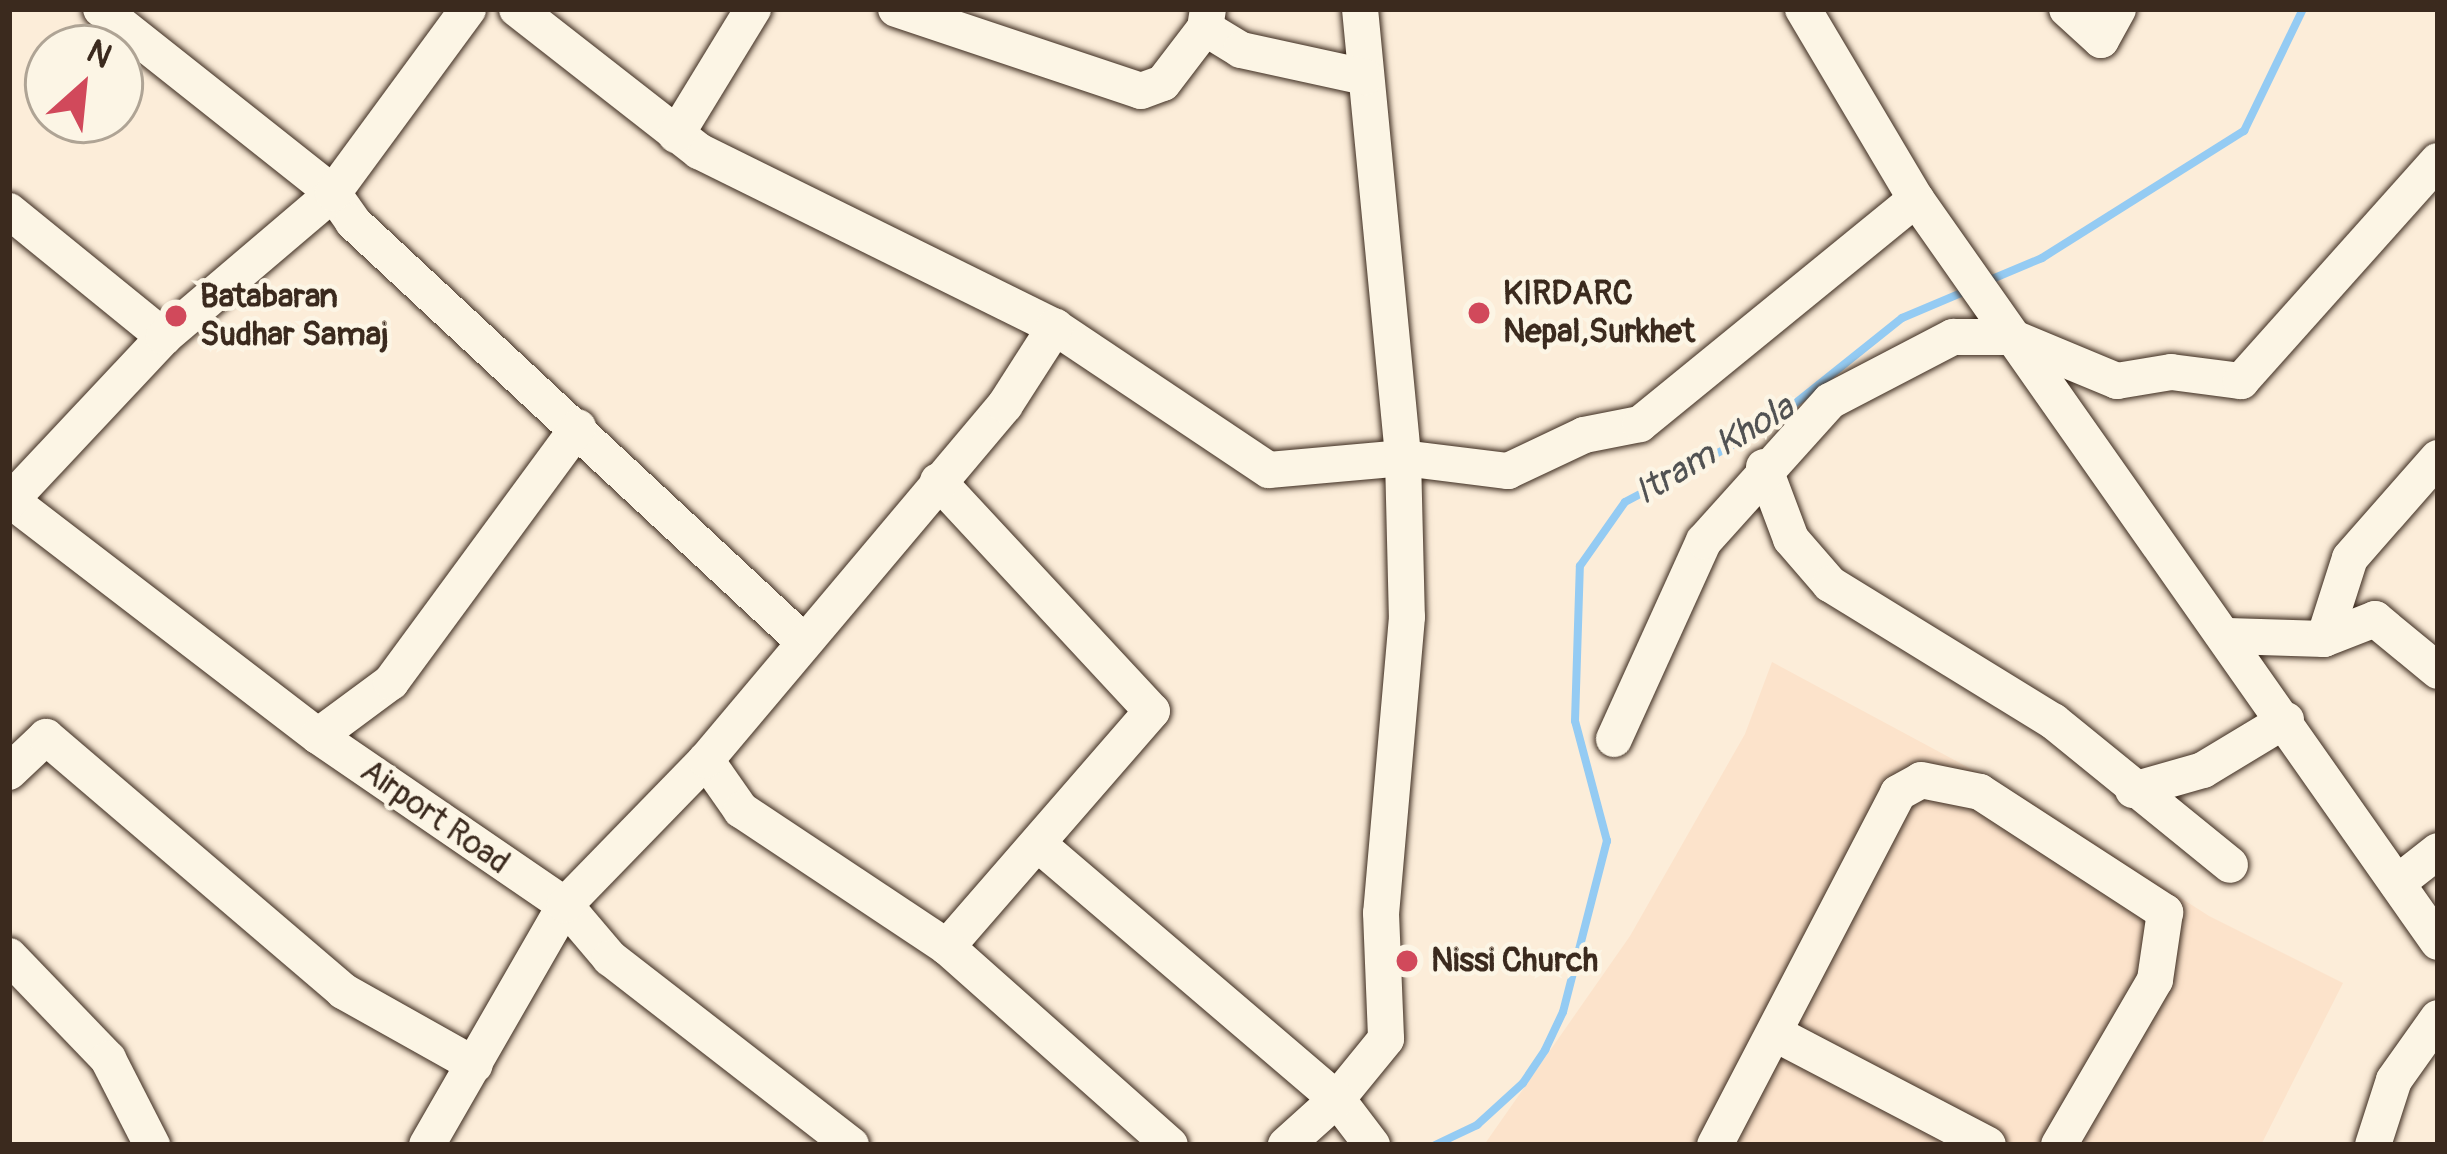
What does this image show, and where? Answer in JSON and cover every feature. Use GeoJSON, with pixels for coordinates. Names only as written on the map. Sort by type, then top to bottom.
{"type":"FeatureCollection","features":[{"type":"Feature","properties":{"kind":"street"},"geometry":{"type":"LineString","coordinates":[[101,9],[333,193],[352,223],[578,427],[804,642]]}},
{"type":"Feature","properties":{"kind":"street"},"geometry":{"type":"LineString","coordinates":[[10,501],[164,337],[333,193],[468,9]]}},
{"type":"Feature","properties":{"kind":"street"},"geometry":{"type":"LineString","coordinates":[[518,9],[676,135],[1055,327],[1269,470],[1403,458],[1508,471],[1584,435],[1640,424],[1916,199]]}},
{"type":"Feature","properties":{"kind":"street"},"geometry":{"type":"LineString","coordinates":[[676,135],[753,9]]}},
{"type":"Feature","properties":{"kind":"street"},"geometry":{"type":"LineString","coordinates":[[896,9],[1142,91],[1163,83],[1206,19],[1241,50],[1365,77]]}},
{"type":"Feature","properties":{"kind":"street"},"geometry":{"type":"LineString","coordinates":[[1286,1145],[1337,1099],[1386,1039],[1381,913],[1406,617],[1403,458],[1360,9]]}},
{"type":"Feature","properties":{"kind":"street"},"geometry":{"type":"LineString","coordinates":[[1803,9],[1916,199],[2228,636],[2438,942]]}},
{"type":"Feature","properties":{"kind":"street"},"geometry":{"type":"LineString","coordinates":[[2067,9],[2101,40],[2118,9]]}},
{"type":"Feature","properties":{"kind":"street"},"geometry":{"type":"LineString","coordinates":[[1614,739],[1704,541],[1764,467],[1831,401],[1953,337],[2005,328],[2117,381],[2171,372],[2241,382],[2438,160]]}},
{"type":"Feature","properties":{"kind":"street"},"geometry":{"type":"LineString","coordinates":[[9,211],[164,337]]}},
{"type":"Feature","properties":{"kind":"street"},"geometry":{"type":"LineString","coordinates":[[427,1145],[565,905],[706,760],[1006,405],[1055,327]]}},
{"type":"Feature","properties":{"kind":"street"},"geometry":{"type":"LineString","coordinates":[[318,736],[391,682],[578,427]]}},
{"type":"Feature","properties":{"kind":"street"},"geometry":{"type":"LineString","coordinates":[[1764,467],[1791,539],[1830,584],[2000,685],[2230,866]]}},
{"type":"Feature","properties":{"kind":"street"},"geometry":{"type":"LineString","coordinates":[[2324,639],[2350,558],[2434,470]]}},
{"type":"Feature","properties":{"kind":"street"},"geometry":{"type":"LineString","coordinates":[[938,481],[1152,711],[947,947]]}},
{"type":"Feature","properties":{"kind":"street","name":"Airport Road"},"geometry":{"type":"LineString","coordinates":[[10,501],[318,736],[565,905],[610,958],[851,1145]]}},
{"type":"Feature","properties":{"kind":"street"},"geometry":{"type":"LineString","coordinates":[[2228,636],[2324,639],[2375,619],[2438,670]]}},
{"type":"Feature","properties":{"kind":"street"},"geometry":{"type":"LineString","coordinates":[[2133,790],[2204,770],[2286,720]]}},
{"type":"Feature","properties":{"kind":"street"},"geometry":{"type":"LineString","coordinates":[[9,772],[46,737],[343,991],[475,1065]]}},
{"type":"Feature","properties":{"kind":"street"},"geometry":{"type":"LineString","coordinates":[[706,760],[741,811],[947,947],[1171,1145]]}},
{"type":"Feature","properties":{"kind":"street"},"geometry":{"type":"LineString","coordinates":[[1714,1145],[1898,793],[1921,779],[1952,781],[2165,912],[2155,980],[2059,1145]]}},
{"type":"Feature","properties":{"kind":"street"},"geometry":{"type":"LineString","coordinates":[[1038,844],[1337,1099],[1371,1143]]}},
{"type":"Feature","properties":{"kind":"street"},"geometry":{"type":"LineString","coordinates":[[2397,883],[2438,851]]}},
{"type":"Feature","properties":{"kind":"street"},"geometry":{"type":"LineString","coordinates":[[9,956],[108,1059],[152,1145]]}},
{"type":"Feature","properties":{"kind":"street"},"geometry":{"type":"LineString","coordinates":[[2373,1145],[2394,1080],[2438,1018]]}},
{"type":"Feature","properties":{"kind":"street"},"geometry":{"type":"LineString","coordinates":[[1776,1034],[1988,1145]]}},
{"type":"Feature","properties":{"kind":"shaded area"},"geometry":{"type":"Polygon","coordinates":[[[1772,662],[2025,798],[2209,916],[2343,983],[2261,1145],[1484,1145],[1630,936],[1745,734],[1772,662]]]}},
{"type":"Feature","properties":{"kind":"waterway","name":"Itram Khola"},"geometry":{"type":"LineString","coordinates":[[1985,282],[2042,258],[2244,131],[2303,9]]}},
{"type":"Feature","properties":{"kind":"waterway","name":"Itram Khola"},"geometry":{"type":"LineString","coordinates":[[1435,1145],[1477,1125],[1523,1083],[1545,1050],[1563,1012],[1607,841],[1575,721],[1580,566],[1625,502],[1763,429],[1902,318],[1966,291]]}},
{"type":"Feature","properties":{"kind":"place","name":"KIRDARC Nepal,Surkhet"},"geometry":{"type":"Point","coordinates":[1479,313]}},
{"type":"Feature","properties":{"kind":"place","name":"Batabaran Sudhar Samaj"},"geometry":{"type":"Point","coordinates":[176,316]}},
{"type":"Feature","properties":{"kind":"place","name":"Nissi Church"},"geometry":{"type":"Point","coordinates":[1407,961]}}]}
